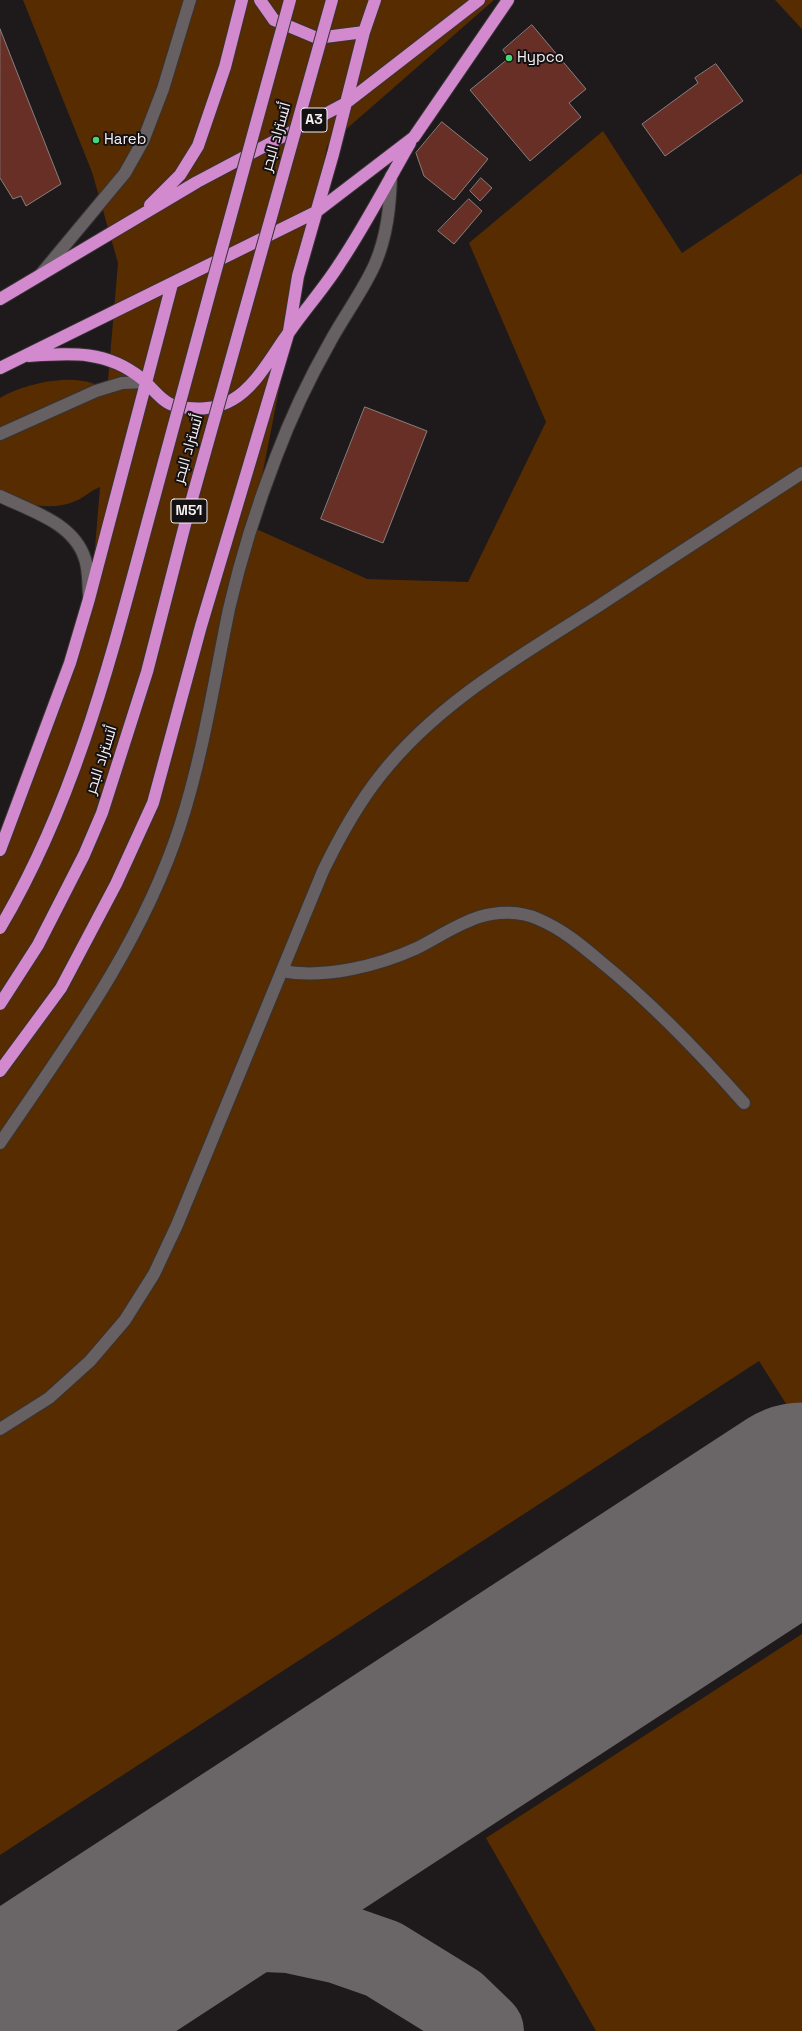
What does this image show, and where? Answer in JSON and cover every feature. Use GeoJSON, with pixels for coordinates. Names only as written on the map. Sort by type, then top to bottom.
{"type":"FeatureCollection","features":[{"type":"Feature","properties":{"kind":"highway"},"geometry":{"type":"LineString","coordinates":[[135,220],[180,175],[198,146],[225,67],[242,0]]}},
{"type":"Feature","properties":{"kind":"highway"},"geometry":{"type":"LineString","coordinates":[[260,0],[274,20],[317,38],[364,32]]}},
{"type":"Feature","properties":{"kind":"highway","name":"أتستراد البحر"},"geometry":{"type":"LineString","coordinates":[[0,928],[32,869],[54,821],[75,770],[92,718],[125,612],[290,0]]}},
{"type":"Feature","properties":{"kind":"highway","name":"أتستراد البحر"},"geometry":{"type":"LineString","coordinates":[[0,1004],[38,945],[84,856],[102,813],[147,672],[188,513],[332,0]]}},
{"type":"Feature","properties":{"kind":"highway"},"geometry":{"type":"LineString","coordinates":[[0,1071],[61,988],[116,884],[153,803],[201,626],[289,331],[298,276],[364,32],[376,0]]}},
{"type":"Feature","properties":{"kind":"highway","name":"A3"},"geometry":{"type":"LineString","coordinates":[[0,299],[38,278],[197,182],[346,103],[479,0]]}},
{"type":"Feature","properties":{"kind":"highway"},"geometry":{"type":"LineString","coordinates":[[24,356],[89,354],[111,360],[133,372],[146,382],[160,397],[174,406],[196,409],[214,407],[232,400],[260,375],[289,331],[341,262],[414,136],[508,0]]}},
{"type":"Feature","properties":{"kind":"highway"},"geometry":{"type":"LineString","coordinates":[[0,368],[316,212],[414,136]]}},
{"type":"Feature","properties":{"kind":"highway"},"geometry":{"type":"LineString","coordinates":[[0,850],[68,670],[89,599],[172,284]]}},
{"type":"Feature","properties":{"kind":"street"},"geometry":{"type":"LineString","coordinates":[[38,278],[125,173],[143,140],[163,89],[190,0]]}},
{"type":"Feature","properties":{"kind":"street"},"geometry":{"type":"LineString","coordinates":[[0,1143],[93,1006],[130,940],[163,872],[180,827],[196,772],[209,718],[230,605],[262,494],[282,440],[312,376],[375,264],[385,236],[390,206],[391,176]]}},
{"type":"Feature","properties":{"kind":"street"},"geometry":{"type":"LineString","coordinates":[[0,434],[96,391],[122,383],[146,382]]}},
{"type":"Feature","properties":{"kind":"street"},"geometry":{"type":"LineString","coordinates":[[0,1429],[49,1398],[90,1361],[125,1320],[154,1274],[177,1225],[323,871],[347,825],[380,776],[431,722],[490,676],[802,473]]}},
{"type":"Feature","properties":{"kind":"street"},"geometry":{"type":"LineString","coordinates":[[0,496],[51,521],[68,532],[76,541],[85,560],[89,599]]}},
{"type":"Feature","properties":{"kind":"street"},"geometry":{"type":"LineString","coordinates":[[282,971],[301,974],[320,973],[370,965],[417,948],[479,916],[498,913],[518,913],[537,918],[571,937],[645,999],[680,1032],[744,1103]]}},
{"type":"Feature","properties":{"kind":"shaded area"},"geometry":{"type":"Polygon","coordinates":[[[23,0],[494,0],[327,146],[252,527],[367,579],[468,582],[546,422],[469,243],[603,131],[682,253],[802,173],[802,1429],[759,1361],[0,1855],[0,858],[90,608],[100,487],[77,501],[55,506],[27,504],[0,495],[0,398],[11,392],[39,383],[70,380],[84,381],[97,385],[107,392],[118,263],[92,172],[23,0]]]}},
{"type":"Feature","properties":{"kind":"shaded area"},"geometry":{"type":"Polygon","coordinates":[[[775,0],[802,0],[802,29],[775,0]]]}},
{"type":"Feature","properties":{"kind":"shaded area"},"geometry":{"type":"Polygon","coordinates":[[[802,1634],[802,2031],[596,2031],[486,1838],[802,1634]]]}},
{"type":"Feature","properties":{"kind":"building"},"geometry":{"type":"Polygon","coordinates":[[[532,25],[586,89],[569,103],[581,117],[530,161],[470,90],[509,58],[503,50],[532,25]]]}},
{"type":"Feature","properties":{"kind":"building"},"geometry":{"type":"Polygon","coordinates":[[[0,29],[61,184],[26,206],[21,196],[13,199],[0,178],[0,29]]]}},
{"type":"Feature","properties":{"kind":"building"},"geometry":{"type":"Polygon","coordinates":[[[716,64],[743,101],[665,156],[642,124],[698,83],[695,78],[716,64]]]}},
{"type":"Feature","properties":{"kind":"building"},"geometry":{"type":"Polygon","coordinates":[[[442,122],[488,159],[454,200],[424,176],[416,153],[442,122]]]}},
{"type":"Feature","properties":{"kind":"building"},"geometry":{"type":"Polygon","coordinates":[[[481,178],[492,188],[480,201],[470,191],[481,178]]]}},
{"type":"Feature","properties":{"kind":"building"},"geometry":{"type":"Polygon","coordinates":[[[469,199],[482,211],[454,244],[438,231],[469,199]]]}},
{"type":"Feature","properties":{"kind":"building"},"geometry":{"type":"Polygon","coordinates":[[[365,407],[427,431],[383,543],[321,519],[365,407]]]}},
{"type":"Feature","properties":{"kind":"taxiway"},"geometry":{"type":"LineString","coordinates":[[64,1984],[139,1951],[181,1937],[239,1931],[289,1933],[340,1944],[383,1959],[456,2004],[484,2031]]}},
{"type":"Feature","properties":{"kind":"runway"},"geometry":{"type":"LineString","coordinates":[[0,2026],[802,1503]]}},
{"type":"Feature","properties":{"kind":"place","name":"Hypco"},"geometry":{"type":"Point","coordinates":[509,58]}},
{"type":"Feature","properties":{"kind":"place","name":"Hareb"},"geometry":{"type":"Point","coordinates":[96,140]}}]}
